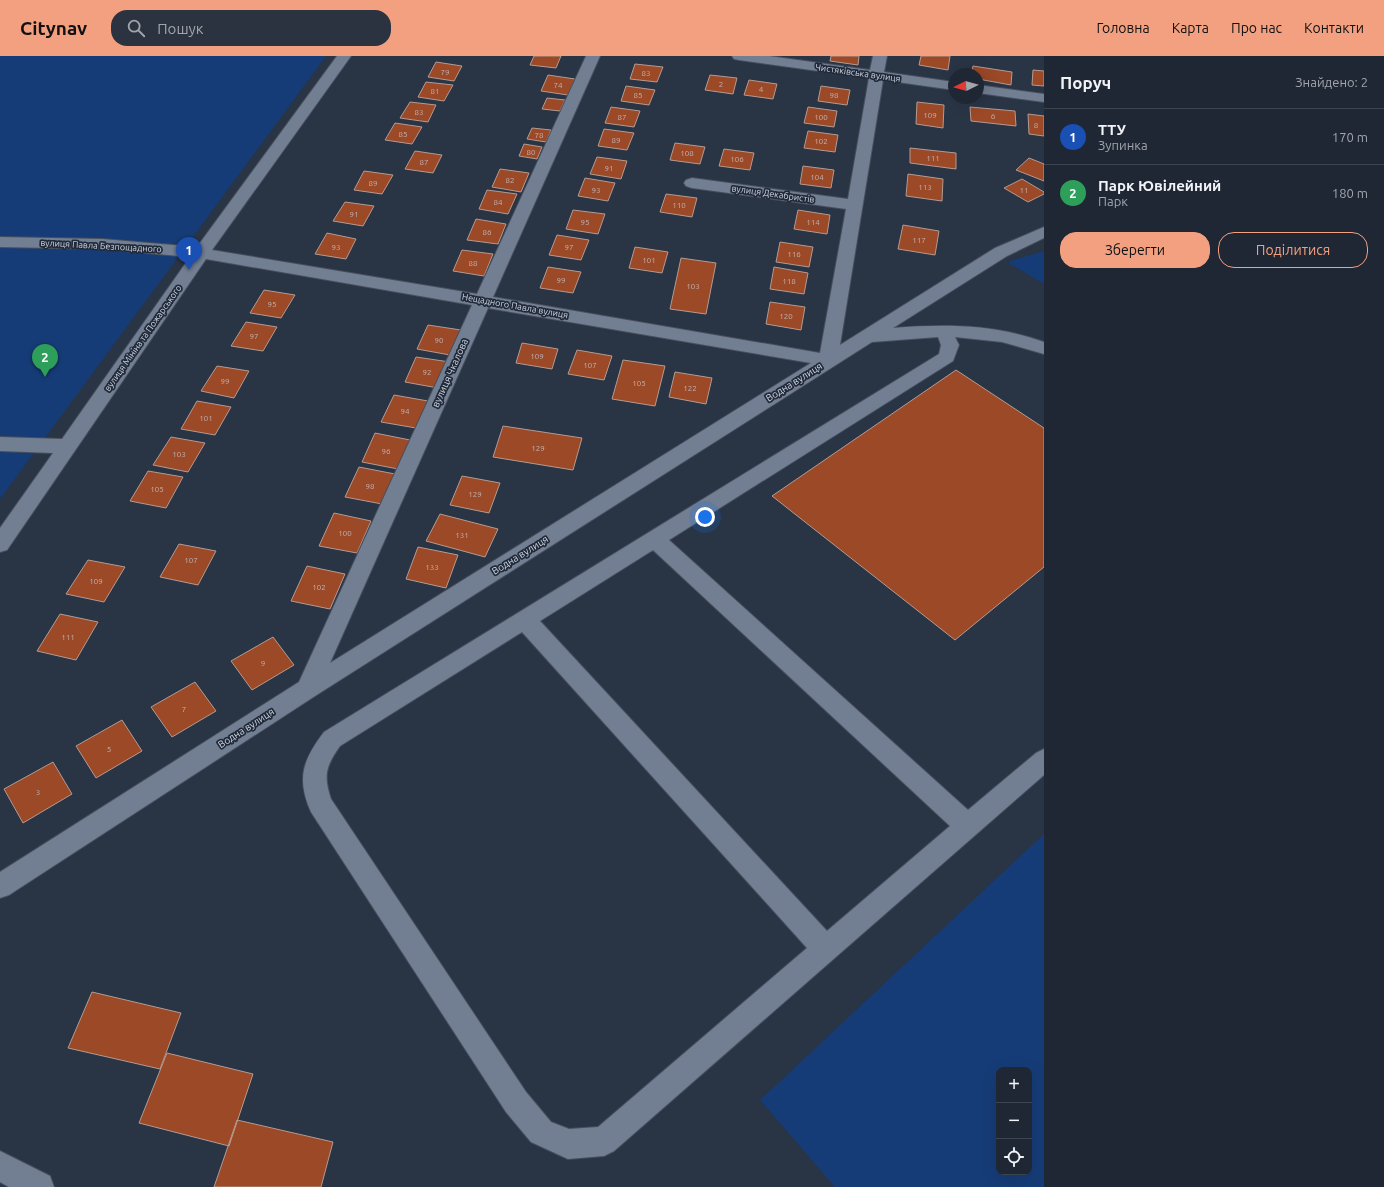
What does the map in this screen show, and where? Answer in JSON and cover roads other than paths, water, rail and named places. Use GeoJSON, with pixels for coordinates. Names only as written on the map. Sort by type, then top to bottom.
{"type":"FeatureCollection","features":[{"type":"Feature","properties":{"kind":"street","name":"вулиця Мініна та Пожарського"},"geometry":{"type":"LineString","coordinates":[[0,544],[202,253],[344,56]]}},
{"type":"Feature","properties":{"kind":"street","name":"вулиця Чкалова"},"geometry":{"type":"LineString","coordinates":[[307,690],[593,56]]}},
{"type":"Feature","properties":{"kind":"street","name":"Чистяківська вулиця"},"geometry":{"type":"LineString","coordinates":[[739,56],[948,85]]}},
{"type":"Feature","properties":{"kind":"street"},"geometry":{"type":"LineString","coordinates":[[828,360],[880,56]]}},
{"type":"Feature","properties":{"kind":"street"},"geometry":{"type":"LineString","coordinates":[[984,90],[1044,98]]}},
{"type":"Feature","properties":{"kind":"street","name":"вулиця Декабристів"},"geometry":{"type":"LineString","coordinates":[[692,183],[854,205]]}},
{"type":"Feature","properties":{"kind":"street","name":"Водна вулиця"},"geometry":{"type":"LineString","coordinates":[[0,886],[866,336],[1001,252],[1044,232]]}},
{"type":"Feature","properties":{"kind":"street","name":"вулиця Павла Безпощадного"},"geometry":{"type":"LineString","coordinates":[[0,242],[102,244],[202,253]]}},
{"type":"Feature","properties":{"kind":"street","name":"Нещадного Павла вулиця"},"geometry":{"type":"LineString","coordinates":[[202,253],[828,360]]}},
{"type":"Feature","properties":{"kind":"street"},"geometry":{"type":"LineString","coordinates":[[944,332],[950,345],[947,357],[332,739],[317,760],[313,784],[320,804],[516,1102],[541,1132],[568,1144],[604,1141],[1044,760]]}},
{"type":"Feature","properties":{"kind":"street"},"geometry":{"type":"LineString","coordinates":[[866,336],[944,332],[998,334],[1044,348]]}},
{"type":"Feature","properties":{"kind":"street"},"geometry":{"type":"LineString","coordinates":[[0,444],[67,446]]}},
{"type":"Feature","properties":{"kind":"street"},"geometry":{"type":"LineString","coordinates":[[654,539],[968,826]]}},
{"type":"Feature","properties":{"kind":"street"},"geometry":{"type":"LineString","coordinates":[[525,620],[826,949]]}},
{"type":"Feature","properties":{"kind":"street"},"geometry":{"type":"LineString","coordinates":[[0,1166],[39,1187]]}},
{"type":"Feature","properties":{"kind":"place","name":"ТТУ"},"geometry":{"type":"Point","coordinates":[189,270]}},
{"type":"Feature","properties":{"kind":"place","name":"Парк Ювілейний"},"geometry":{"type":"Point","coordinates":[45,377]}}]}
